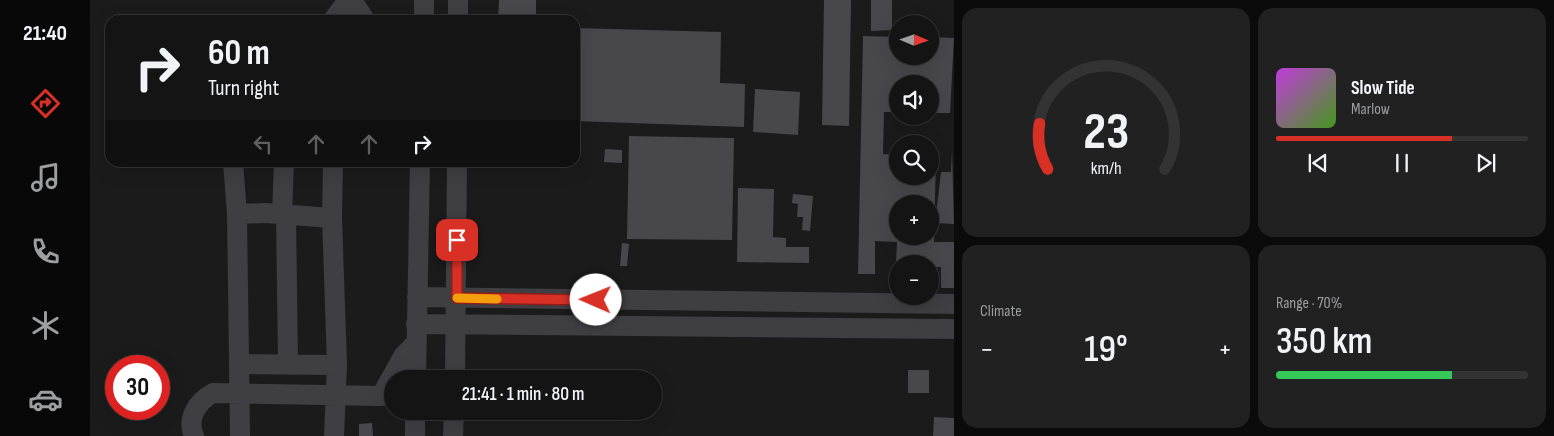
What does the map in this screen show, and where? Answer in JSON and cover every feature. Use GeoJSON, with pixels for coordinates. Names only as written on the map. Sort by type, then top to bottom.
{"type":"FeatureCollection","features":[{"type":"Feature","properties":{"kind":"street"},"geometry":{"type":"LineString","coordinates":[[337,15],[350,0],[361,15]]}},
{"type":"Feature","properties":{"kind":"street"},"geometry":{"type":"LineString","coordinates":[[424,0],[424,15]]}},
{"type":"Feature","properties":{"kind":"street"},"geometry":{"type":"LineString","coordinates":[[458,0],[458,15]]}},
{"type":"Feature","properties":{"kind":"street"},"geometry":{"type":"LineString","coordinates":[[233,167],[240,364],[240,436]]}},
{"type":"Feature","properties":{"kind":"street"},"geometry":{"type":"LineString","coordinates":[[284,167],[288,364]]}},
{"type":"Feature","properties":{"kind":"street"},"geometry":{"type":"LineString","coordinates":[[332,167],[336,365],[334,436]]}},
{"type":"Feature","properties":{"kind":"street"},"geometry":{"type":"LineString","coordinates":[[416,370],[420,167]]}},
{"type":"Feature","properties":{"kind":"street"},"geometry":{"type":"LineString","coordinates":[[455,370],[458,167]]}},
{"type":"Feature","properties":{"kind":"street"},"geometry":{"type":"LineString","coordinates":[[236,214],[332,218]]}},
{"type":"Feature","properties":{"kind":"street"},"geometry":{"type":"LineString","coordinates":[[417,297],[954,304]]}},
{"type":"Feature","properties":{"kind":"street"},"geometry":{"type":"LineString","coordinates":[[194,436],[193,414],[201,399],[213,392],[381,396],[416,334],[457,325],[954,329]]}},
{"type":"Feature","properties":{"kind":"street"},"geometry":{"type":"LineString","coordinates":[[240,364],[336,365]]}},
{"type":"Feature","properties":{"kind":"street"},"geometry":{"type":"LineString","coordinates":[[415,436],[416,420]]}},
{"type":"Feature","properties":{"kind":"street"},"geometry":{"type":"LineString","coordinates":[[453,436],[454,420]]}},
{"type":"Feature","properties":{"kind":"building"},"geometry":{"type":"Polygon","coordinates":[[[499,0],[536,0],[536,15],[498,15],[499,0]]]}},
{"type":"Feature","properties":{"kind":"building"},"geometry":{"type":"Polygon","coordinates":[[[824,0],[851,0],[849,126],[822,125],[824,0]]]}},
{"type":"Feature","properties":{"kind":"building"},"geometry":{"type":"Polygon","coordinates":[[[871,0],[892,0],[889,30],[871,31],[871,0]]]}},
{"type":"Feature","properties":{"kind":"building"},"geometry":{"type":"Polygon","coordinates":[[[580,28],[721,32],[720,83],[745,84],[744,127],[580,121],[580,28]]]}},
{"type":"Feature","properties":{"kind":"building"},"geometry":{"type":"Polygon","coordinates":[[[863,36],[889,37],[889,65],[939,65],[939,37],[954,38],[950,113],[939,113],[939,75],[889,75],[889,112],[884,112],[883,154],[889,154],[889,185],[935,185],[935,195],[889,195],[889,242],[875,241],[875,274],[858,274],[863,36]]]}},
{"type":"Feature","properties":{"kind":"building"},"geometry":{"type":"Polygon","coordinates":[[[755,89],[800,92],[798,135],[753,132],[755,89]]]}},
{"type":"Feature","properties":{"kind":"building"},"geometry":{"type":"Polygon","coordinates":[[[629,136],[734,138],[732,240],[627,239],[629,136]]]}},
{"type":"Feature","properties":{"kind":"building"},"geometry":{"type":"Polygon","coordinates":[[[605,149],[622,150],[622,163],[604,162],[605,149]]]}},
{"type":"Feature","properties":{"kind":"building"},"geometry":{"type":"Polygon","coordinates":[[[952,150],[954,224],[939,223],[938,195],[941,172],[951,172],[952,150]]]}},
{"type":"Feature","properties":{"kind":"building"},"geometry":{"type":"Polygon","coordinates":[[[738,188],[774,189],[773,237],[786,238],[786,247],[809,247],[809,263],[737,262],[738,188]]]}},
{"type":"Feature","properties":{"kind":"building"},"geometry":{"type":"Polygon","coordinates":[[[793,194],[813,196],[810,231],[802,230],[803,217],[797,217],[798,204],[792,203],[793,194]]]}},
{"type":"Feature","properties":{"kind":"building"},"geometry":{"type":"Polygon","coordinates":[[[939,242],[954,242],[954,288],[941,288],[939,255],[896,255],[897,245],[939,245],[939,242]]]}},
{"type":"Feature","properties":{"kind":"building"},"geometry":{"type":"Polygon","coordinates":[[[622,243],[629,244],[627,266],[620,266],[622,243]]]}},
{"type":"Feature","properties":{"kind":"building"},"geometry":{"type":"Polygon","coordinates":[[[908,370],[929,370],[929,393],[908,393],[908,370]]]}},
{"type":"Feature","properties":{"kind":"building"},"geometry":{"type":"Polygon","coordinates":[[[934,417],[954,418],[954,436],[933,436],[934,417]]]}},
{"type":"Feature","properties":{"kind":"building"},"geometry":{"type":"Polygon","coordinates":[[[372,423],[373,436],[359,436],[359,424],[372,423]]]}},
{"type":"Feature","properties":{"kind":"slow traffic"},"geometry":{"type":"LineString","coordinates":[[457,298],[497,299]]}},
{"type":"Feature","properties":{"kind":"route"},"geometry":{"type":"LineString","coordinates":[[457,240],[457,298],[596,300]]}}]}
